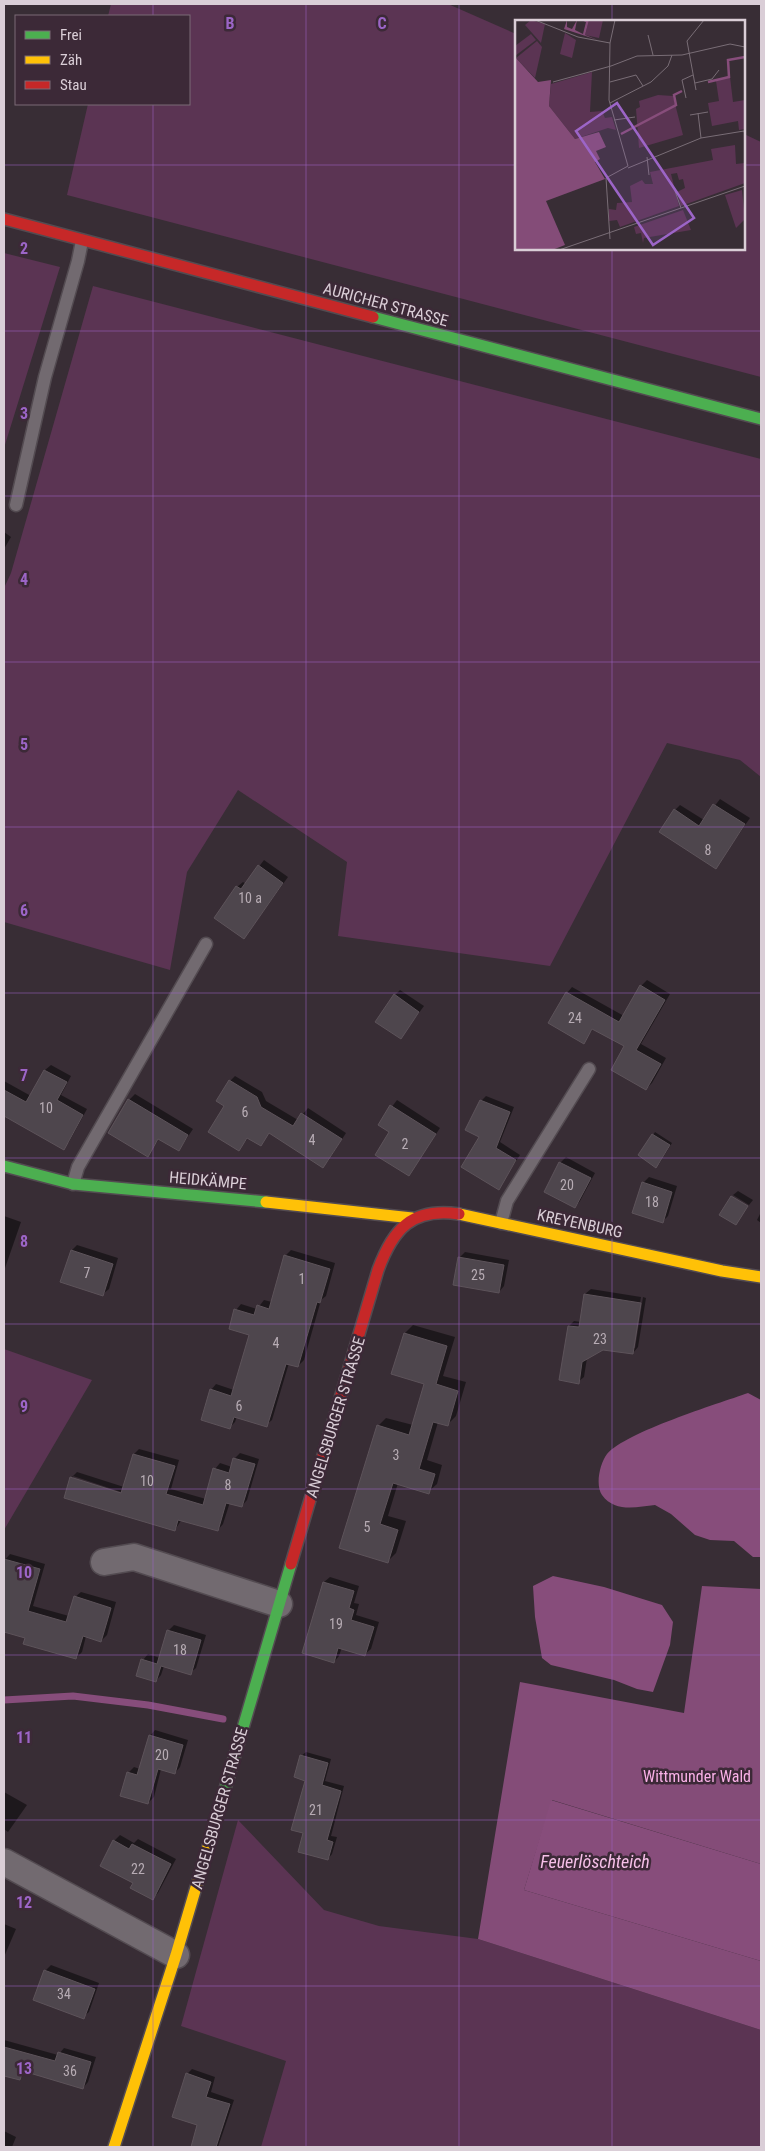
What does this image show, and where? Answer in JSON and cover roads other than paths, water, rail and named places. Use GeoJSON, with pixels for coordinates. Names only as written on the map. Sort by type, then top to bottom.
{"type":"FeatureCollection","features":[{"type":"Feature","properties":{"kind":"street","name":"AURICHER STRASSE"},"geometry":{"type":"LineString","coordinates":[[4,219],[761,419]]}},
{"type":"Feature","properties":{"kind":"street","name":"HEIDKÄMPE"},"geometry":{"type":"LineString","coordinates":[[4,1166],[73,1184],[234,1198],[412,1218]]}},
{"type":"Feature","properties":{"kind":"street","name":"KREYENBURG"},"geometry":{"type":"LineString","coordinates":[[412,1218],[436,1212],[467,1215],[722,1271],[761,1277]]}},
{"type":"Feature","properties":{"kind":"street","name":"ANGELSBURGER STRASSE"},"geometry":{"type":"LineString","coordinates":[[114,2147],[176,1955],[378,1270],[385,1250],[397,1233],[412,1218]]}},
{"type":"Feature","properties":{"kind":"street"},"geometry":{"type":"LineString","coordinates":[[104,1562],[134,1557],[279,1604]]}},
{"type":"Feature","properties":{"kind":"street"},"geometry":{"type":"LineString","coordinates":[[4,1862],[176,1955]]}},
{"type":"Feature","properties":{"kind":"lane"},"geometry":{"type":"LineString","coordinates":[[16,505],[45,377],[82,241]]}},
{"type":"Feature","properties":{"kind":"lane"},"geometry":{"type":"LineString","coordinates":[[73,1184],[78,1167],[206,944]]}},
{"type":"Feature","properties":{"kind":"lane"},"geometry":{"type":"LineString","coordinates":[[501,1223],[507,1202],[589,1069]]}},
{"type":"Feature","properties":{"kind":"water"},"geometry":{"type":"Polygon","coordinates":[[[748,1393],[761,1400],[761,1557],[753,1557],[734,1541],[710,1540],[695,1535],[671,1514],[655,1505],[620,1507],[607,1501],[602,1495],[599,1486],[600,1468],[607,1454],[617,1446],[673,1419],[748,1393]]]}},
{"type":"Feature","properties":{"kind":"water"},"geometry":{"type":"Polygon","coordinates":[[[553,1576],[604,1587],[662,1605],[673,1622],[670,1645],[653,1692],[637,1689],[614,1680],[551,1665],[542,1658],[535,1617],[533,1586],[553,1576]]]}},
{"type":"Feature","properties":{"kind":"water","name":"Feuerlöschteich"},"geometry":{"type":"Polygon","coordinates":[[[551,1800],[761,1864],[761,1961],[524,1890],[551,1800]]]}},
{"type":"Feature","properties":{"kind":"waterway"},"geometry":{"type":"LineString","coordinates":[[4,1700],[73,1696],[148,1705],[223,1719]]}},
{"type":"Feature","properties":{"kind":"park label","name":"Wittmunder Wald"},"geometry":{"type":"Point","coordinates":[697,1776]}}]}
